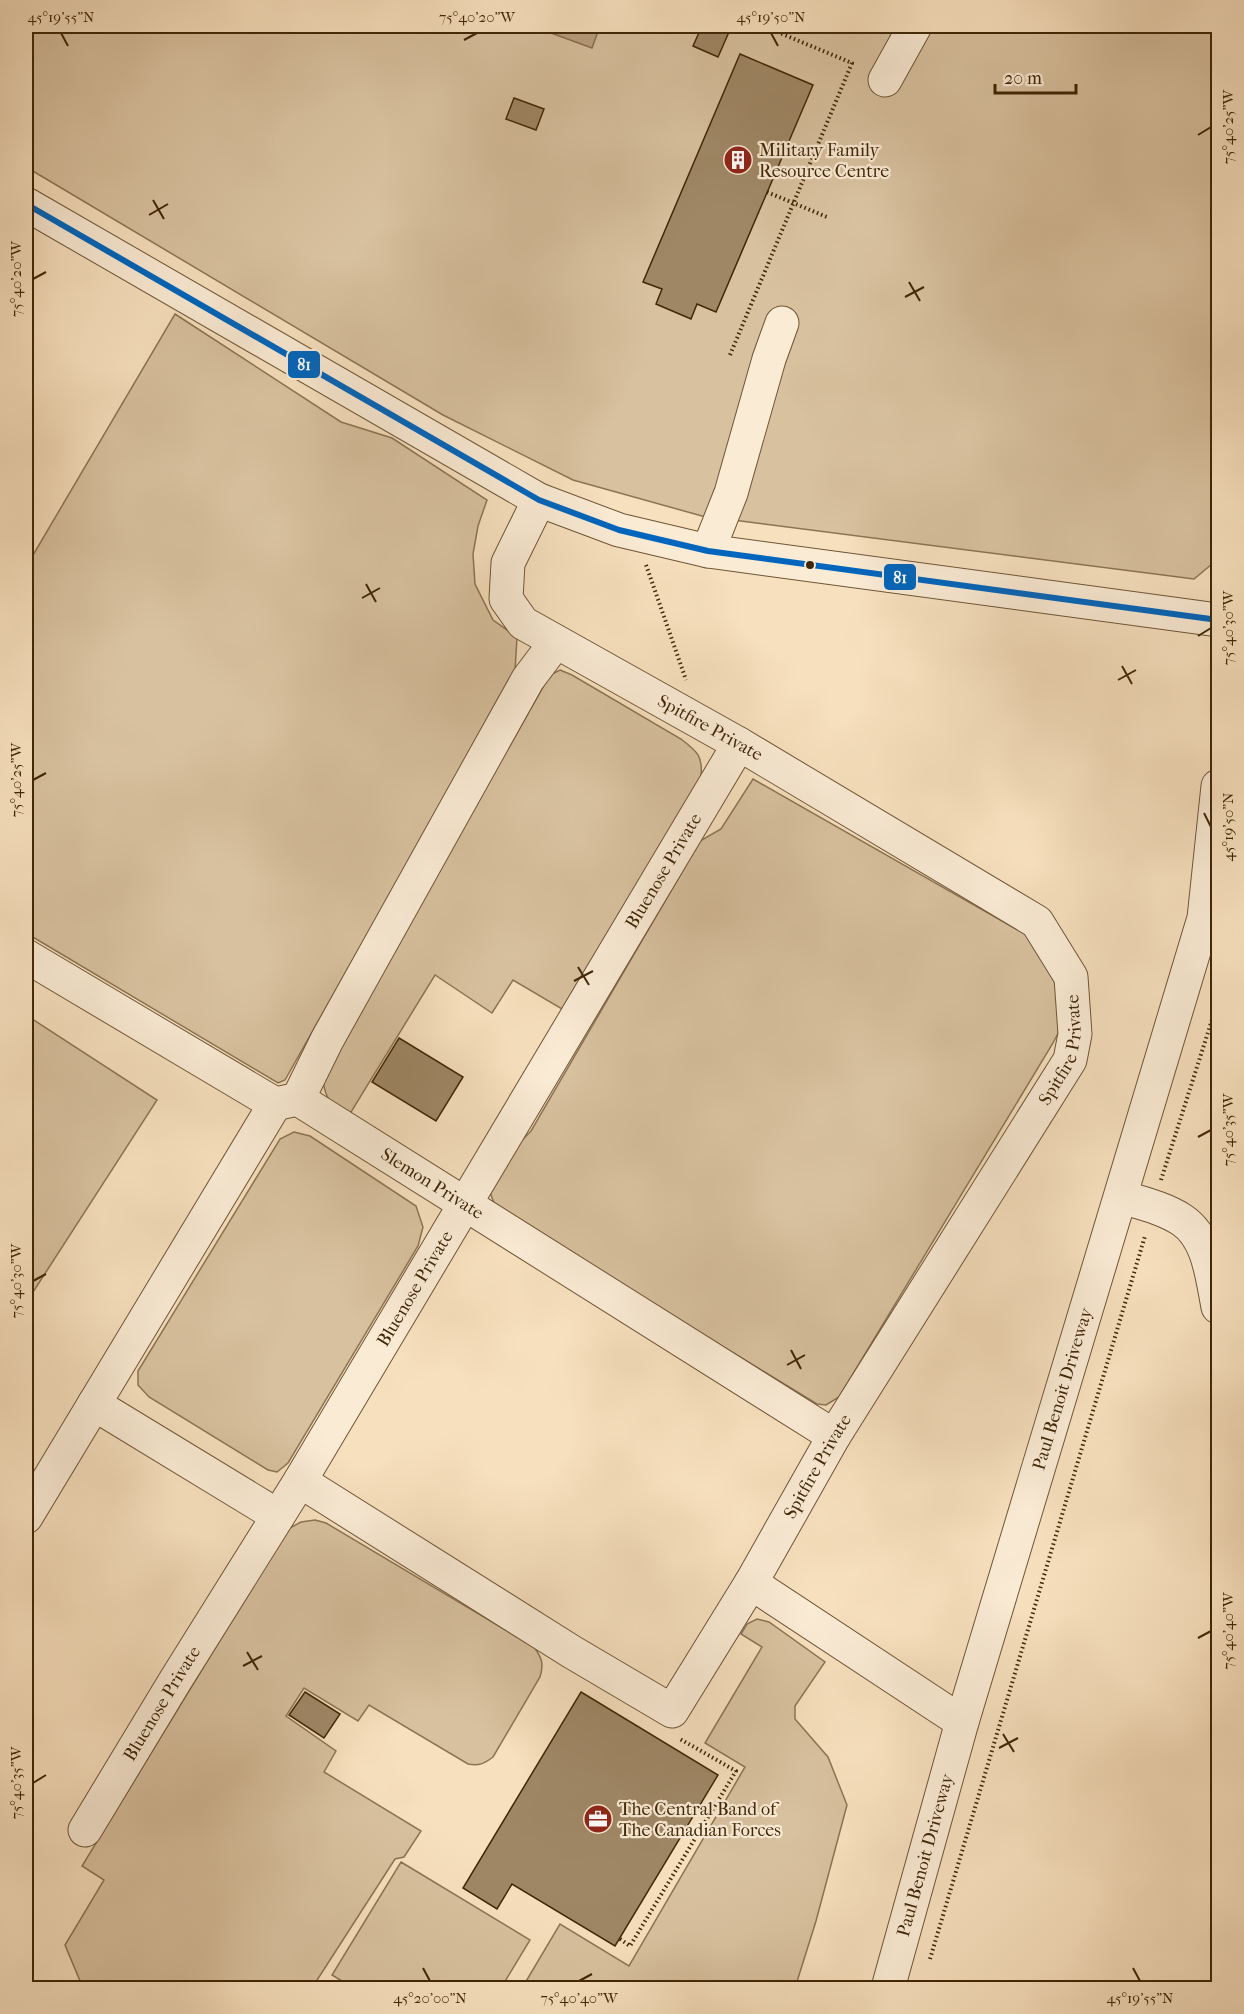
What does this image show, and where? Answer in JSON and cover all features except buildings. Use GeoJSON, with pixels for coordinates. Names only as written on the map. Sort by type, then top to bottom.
{"type":"FeatureCollection","features":[{"type":"Feature","properties":{"kind":"street"},"geometry":{"type":"LineString","coordinates":[[885,80],[915,26]]}},
{"type":"Feature","properties":{"kind":"street"},"geometry":{"type":"LineString","coordinates":[[30,216],[539,500],[619,530],[708,551],[1218,620]]}},
{"type":"Feature","properties":{"kind":"street"},"geometry":{"type":"LineString","coordinates":[[708,551],[731,493],[769,359],[783,322]]}},
{"type":"Feature","properties":{"kind":"street","name":"Spitfire Private"},"geometry":{"type":"LineString","coordinates":[[539,500],[508,562],[506,599],[523,624],[739,744],[1037,922],[1071,977],[1075,1034],[1070,1060],[834,1436],[751,1583],[672,1711]]}},
{"type":"Feature","properties":{"kind":"street"},"geometry":{"type":"LineString","coordinates":[[26,1517],[94,1404],[327,1040],[528,679],[556,642]]}},
{"type":"Feature","properties":{"kind":"street","name":"Bluenose Private"},"geometry":{"type":"LineString","coordinates":[[85,1830],[300,1481],[739,744]]}},
{"type":"Feature","properties":{"kind":"street","name":"Paul Benoit Driveway"},"geometry":{"type":"LineString","coordinates":[[888,1989],[962,1722],[1204,918],[1218,786]]}},
{"type":"Feature","properties":{"kind":"street","name":"Slemon Private"},"geometry":{"type":"LineString","coordinates":[[26,956],[466,1203],[834,1436]]}},
{"type":"Feature","properties":{"kind":"street"},"geometry":{"type":"LineString","coordinates":[[1121,1197],[1181,1219],[1195,1230],[1206,1252],[1218,1306]]}},
{"type":"Feature","properties":{"kind":"street"},"geometry":{"type":"LineString","coordinates":[[94,1404],[278,1516]]}},
{"type":"Feature","properties":{"kind":"street"},"geometry":{"type":"LineString","coordinates":[[300,1481],[572,1652],[672,1711]]}},
{"type":"Feature","properties":{"kind":"street"},"geometry":{"type":"LineString","coordinates":[[751,1583],[962,1722]]}},
{"type":"Feature","properties":{"kind":"path"},"geometry":{"type":"LineString","coordinates":[[730,355],[852,63],[763,26]]}},
{"type":"Feature","properties":{"kind":"path"},"geometry":{"type":"LineString","coordinates":[[767,192],[827,217]]}},
{"type":"Feature","properties":{"kind":"path"},"geometry":{"type":"LineString","coordinates":[[635,534],[701,723]]}},
{"type":"Feature","properties":{"kind":"path"},"geometry":{"type":"LineString","coordinates":[[928,1966],[1152,1207],[1218,1001]]}},
{"type":"Feature","properties":{"kind":"path"},"geometry":{"type":"LineString","coordinates":[[620,1939],[630,1946],[736,1772],[675,1736],[672,1711]]}},
{"type":"Feature","properties":{"kind":"shaded area"},"geometry":{"type":"Polygon","coordinates":[[[26,26],[1218,26],[1218,559],[1194,579],[702,516],[573,480],[443,415],[26,167],[26,26]]]}},
{"type":"Feature","properties":{"kind":"shaded area"},"geometry":{"type":"Polygon","coordinates":[[[532,26],[600,26],[592,48],[532,26]]]}},
{"type":"Feature","properties":{"kind":"shaded area"},"geometry":{"type":"Polygon","coordinates":[[[175,314],[341,422],[392,438],[487,500],[478,526],[473,554],[475,584],[493,620],[517,637],[515,671],[503,694],[285,1080],[278,1083],[26,933],[26,567],[175,314]]]}},
{"type":"Feature","properties":{"kind":"shaded area"},"geometry":{"type":"Polygon","coordinates":[[[560,670],[692,747],[700,759],[701,778],[562,1009],[513,980],[492,1013],[435,975],[348,1117],[329,1100],[322,1075],[550,675],[560,670]]]}},
{"type":"Feature","properties":{"kind":"shaded area"},"geometry":{"type":"Polygon","coordinates":[[[753,779],[1032,938],[1050,958],[1064,1022],[839,1397],[826,1405],[817,1404],[496,1208],[491,1195],[499,1169],[531,1131],[700,841],[721,829],[753,779]]]}},
{"type":"Feature","properties":{"kind":"shaded area"},"geometry":{"type":"Polygon","coordinates":[[[26,1015],[157,1100],[26,1303],[26,1015]]]}},
{"type":"Feature","properties":{"kind":"shaded area"},"geometry":{"type":"Polygon","coordinates":[[[294,1132],[310,1136],[416,1206],[423,1227],[418,1246],[288,1463],[277,1472],[268,1470],[149,1397],[138,1385],[138,1371],[280,1139],[294,1132]]]}},
{"type":"Feature","properties":{"kind":"shaded area"},"geometry":{"type":"Polygon","coordinates":[[[315,1520],[326,1523],[534,1647],[542,1661],[540,1677],[493,1757],[484,1763],[475,1765],[468,1764],[369,1705],[358,1721],[304,1688],[286,1716],[336,1751],[324,1772],[421,1831],[404,1857],[395,1859],[312,1988],[83,1988],[65,1945],[104,1880],[82,1866],[288,1529],[301,1522],[315,1520]]]}},
{"type":"Feature","properties":{"kind":"shaded area"},"geometry":{"type":"Polygon","coordinates":[[[757,1619],[769,1622],[825,1662],[795,1706],[795,1719],[828,1757],[847,1805],[816,1921],[795,1988],[522,1988],[560,1924],[629,1966],[745,1767],[705,1743],[762,1647],[741,1634],[747,1624],[757,1619]]]}},
{"type":"Feature","properties":{"kind":"shaded area"},"geometry":{"type":"Polygon","coordinates":[[[401,1862],[530,1940],[501,1988],[353,1988],[332,1975],[401,1862]]]}},
{"type":"Feature","properties":{"kind":"transit line","name":"81"},"geometry":{"type":"LineString","coordinates":[[26,204],[539,500],[619,530],[708,551],[1218,620]]}},
{"type":"Feature","properties":{"kind":"place","name":"Military Family Resource Centre"},"geometry":{"type":"Point","coordinates":[738,160]}},
{"type":"Feature","properties":{"kind":"place","name":"The Central Band of The Canadian Forces"},"geometry":{"type":"Point","coordinates":[598,1819]}}]}
